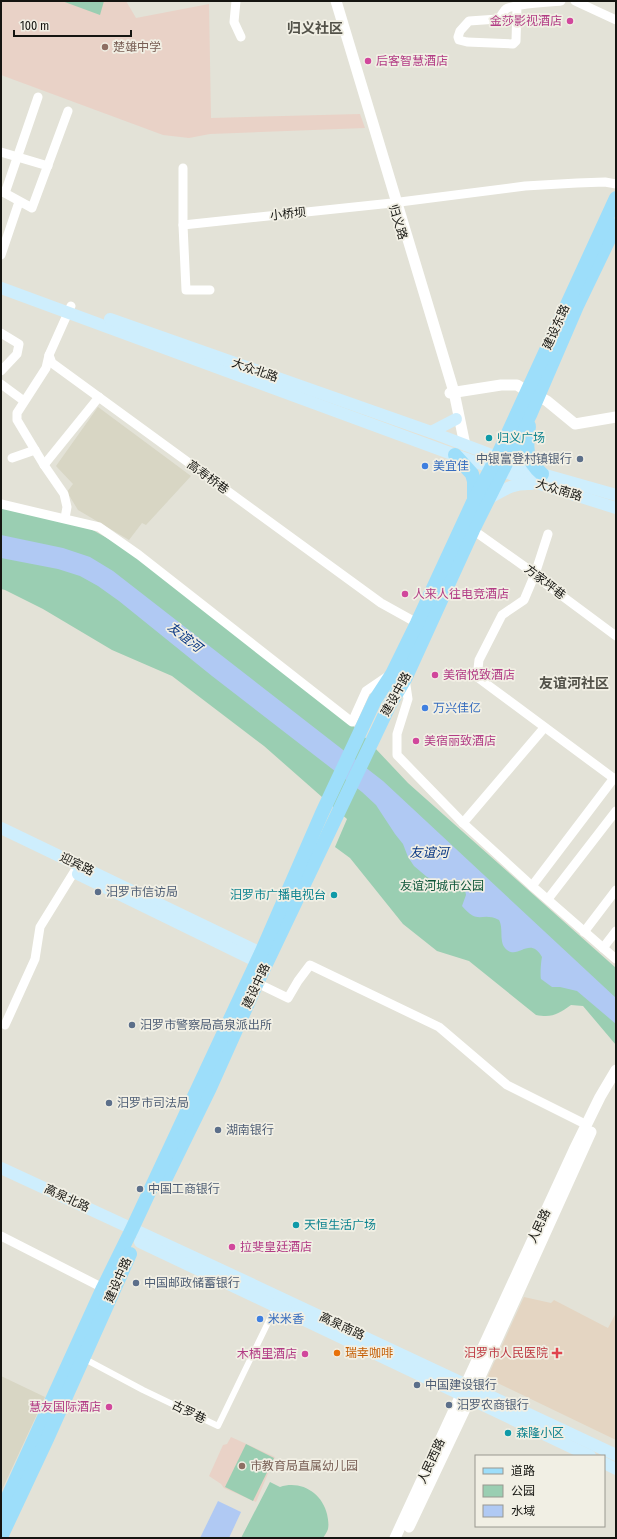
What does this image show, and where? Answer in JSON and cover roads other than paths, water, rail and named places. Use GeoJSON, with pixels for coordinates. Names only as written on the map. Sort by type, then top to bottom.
{"type":"FeatureCollection","features":[{"type":"Feature","properties":{"kind":"main road","name":"建设东路"},"geometry":{"type":"LineString","coordinates":[[500,464],[533,393],[616,198]]}},
{"type":"Feature","properties":{"kind":"main road","name":"建设东路"},"geometry":{"type":"LineString","coordinates":[[500,464],[530,415],[533,393],[616,225]]}},
{"type":"Feature","properties":{"kind":"main road","name":"大众北路"},"geometry":{"type":"LineString","coordinates":[[1,282],[69,309],[460,447],[500,464]]}},
{"type":"Feature","properties":{"kind":"main road","name":"大众北路"},"geometry":{"type":"LineString","coordinates":[[1,288],[69,309],[431,432],[460,447]]}},
{"type":"Feature","properties":{"kind":"main road"},"geometry":{"type":"LineString","coordinates":[[488,499],[509,486],[541,479],[527,450],[530,415]]}},
{"type":"Feature","properties":{"kind":"main road"},"geometry":{"type":"LineString","coordinates":[[431,432],[456,419]]}},
{"type":"Feature","properties":{"kind":"main road"},"geometry":{"type":"LineString","coordinates":[[460,447],[474,481],[473,502]]}},
{"type":"Feature","properties":{"kind":"main road","name":"大众南路"},"geometry":{"type":"LineString","coordinates":[[500,464],[616,508]]}},
{"type":"Feature","properties":{"kind":"main road","name":"建设中路"},"geometry":{"type":"LineString","coordinates":[[1,1512],[103,1288],[134,1234],[210,1088],[257,983],[334,821],[389,706],[405,679],[488,499],[500,464]]}},
{"type":"Feature","properties":{"kind":"main road","name":"建设中路"},"geometry":{"type":"LineString","coordinates":[[1,1537],[83,1358],[134,1234],[325,807],[375,700],[392,674],[417,623],[473,502],[500,464]]}},
{"type":"Feature","properties":{"kind":"main road","name":"大众南路"},"geometry":{"type":"LineString","coordinates":[[541,479],[616,495]]}},
{"type":"Feature","properties":{"kind":"main road","name":"迎宾路"},"geometry":{"type":"LineString","coordinates":[[1,828],[258,957]]}},
{"type":"Feature","properties":{"kind":"main road","name":"迎宾路"},"geometry":{"type":"LineString","coordinates":[[1,837],[258,957]]}},
{"type":"Feature","properties":{"kind":"main road","name":"高泉北路"},"geometry":{"type":"LineString","coordinates":[[1,1168],[134,1234]]}},
{"type":"Feature","properties":{"kind":"main road","name":"高泉北路"},"geometry":{"type":"LineString","coordinates":[[1,1176],[134,1234]]}},
{"type":"Feature","properties":{"kind":"main road","name":"高泉南路"},"geometry":{"type":"LineString","coordinates":[[134,1234],[276,1306],[616,1455]]}},
{"type":"Feature","properties":{"kind":"main road","name":"高泉南路"},"geometry":{"type":"LineString","coordinates":[[134,1234],[468,1391],[588,1455]]}},
{"type":"Feature","properties":{"kind":"main road"},"geometry":{"type":"LineString","coordinates":[[605,1464],[616,1469]]}},
{"type":"Feature","properties":{"kind":"street"},"geometry":{"type":"LineString","coordinates":[[236,1],[234,22],[241,37]]}},
{"type":"Feature","properties":{"kind":"street","name":"归义路"},"geometry":{"type":"LineString","coordinates":[[332,1],[394,203]]}},
{"type":"Feature","properties":{"kind":"street"},"geometry":{"type":"LineString","coordinates":[[336,1],[394,203],[452,393],[460,447]]}},
{"type":"Feature","properties":{"kind":"street"},"geometry":{"type":"LineString","coordinates":[[518,6],[516,41],[513,44],[467,42],[459,40],[458,37],[460,31],[469,21],[498,19],[508,7],[561,1]]}},
{"type":"Feature","properties":{"kind":"street"},"geometry":{"type":"LineString","coordinates":[[575,1],[616,20]]}},
{"type":"Feature","properties":{"kind":"street"},"geometry":{"type":"LineString","coordinates":[[38,98],[3,192],[32,208],[68,111]]}},
{"type":"Feature","properties":{"kind":"street"},"geometry":{"type":"LineString","coordinates":[[1,152],[48,166]]}},
{"type":"Feature","properties":{"kind":"street"},"geometry":{"type":"LineString","coordinates":[[183,168],[183,225],[186,290],[210,290]]}},
{"type":"Feature","properties":{"kind":"street","name":"小桥坝"},"geometry":{"type":"LineString","coordinates":[[183,225],[394,203],[526,186],[577,182],[605,182],[616,184]]}},
{"type":"Feature","properties":{"kind":"street"},"geometry":{"type":"LineString","coordinates":[[1,255],[19,202]]}},
{"type":"Feature","properties":{"kind":"street"},"geometry":{"type":"LineString","coordinates":[[65,518],[68,507],[64,494],[44,465],[17,420],[17,413],[46,368],[49,355],[69,309]]}},
{"type":"Feature","properties":{"kind":"street"},"geometry":{"type":"LineString","coordinates":[[1,333],[19,344],[17,354],[1,371]]}},
{"type":"Feature","properties":{"kind":"street","name":"高寿桥巷"},"geometry":{"type":"LineString","coordinates":[[49,355],[52,363],[381,603],[417,623]]}},
{"type":"Feature","properties":{"kind":"street"},"geometry":{"type":"LineString","coordinates":[[1,384],[24,401]]}},
{"type":"Feature","properties":{"kind":"street"},"geometry":{"type":"LineString","coordinates":[[452,393],[501,385],[517,386],[547,401],[575,424],[616,417]]}},
{"type":"Feature","properties":{"kind":"street"},"geometry":{"type":"LineString","coordinates":[[452,393],[460,447]]}},
{"type":"Feature","properties":{"kind":"street"},"geometry":{"type":"LineString","coordinates":[[44,465],[99,397]]}},
{"type":"Feature","properties":{"kind":"street"},"geometry":{"type":"LineString","coordinates":[[575,424],[587,418],[616,412]]}},
{"type":"Feature","properties":{"kind":"street"},"geometry":{"type":"LineString","coordinates":[[12,458],[35,450]]}},
{"type":"Feature","properties":{"kind":"street"},"geometry":{"type":"LineString","coordinates":[[1,504],[99,527],[139,555],[352,722],[366,691],[392,674]]}},
{"type":"Feature","properties":{"kind":"street","name":"方家坪巷"},"geometry":{"type":"LineString","coordinates":[[474,530],[535,574],[542,581],[616,636]]}},
{"type":"Feature","properties":{"kind":"street"},"geometry":{"type":"LineString","coordinates":[[532,886],[615,779],[477,677],[479,660],[502,615],[524,600],[535,574],[548,534]]}},
{"type":"Feature","properties":{"kind":"street"},"geometry":{"type":"LineString","coordinates":[[405,679],[408,698],[397,734],[398,755],[463,823],[532,886],[616,959]]}},
{"type":"Feature","properties":{"kind":"street"},"geometry":{"type":"LineString","coordinates":[[463,823],[544,728]]}},
{"type":"Feature","properties":{"kind":"street"},"geometry":{"type":"LineString","coordinates":[[548,899],[616,811]]}},
{"type":"Feature","properties":{"kind":"street"},"geometry":{"type":"LineString","coordinates":[[5,1025],[35,959],[40,927],[74,872]]}},
{"type":"Feature","properties":{"kind":"street"},"geometry":{"type":"LineString","coordinates":[[584,932],[616,890]]}},
{"type":"Feature","properties":{"kind":"street"},"geometry":{"type":"LineString","coordinates":[[603,948],[616,931]]}},
{"type":"Feature","properties":{"kind":"street"},"geometry":{"type":"LineString","coordinates":[[257,983],[288,998],[310,965],[439,1027],[507,1085],[586,1125]]}},
{"type":"Feature","properties":{"kind":"street","name":"人民路"},"geometry":{"type":"LineString","coordinates":[[468,1391],[586,1125],[616,1070]]}},
{"type":"Feature","properties":{"kind":"street","name":"人民路"},"geometry":{"type":"LineString","coordinates":[[468,1391],[616,1082]]}},
{"type":"Feature","properties":{"kind":"street"},"geometry":{"type":"LineString","coordinates":[[1,1236],[103,1288]]}},
{"type":"Feature","properties":{"kind":"street","name":"古罗巷"},"geometry":{"type":"LineString","coordinates":[[83,1358],[143,1390],[218,1426],[276,1306]]}},
{"type":"Feature","properties":{"kind":"street","name":"人民西路"},"geometry":{"type":"LineString","coordinates":[[395,1538],[468,1391]]}},
{"type":"Feature","properties":{"kind":"street","name":"人民西路"},"geometry":{"type":"LineString","coordinates":[[403,1538],[468,1391]]}},
{"type":"Feature","properties":{"kind":"water","name":"友谊河"},"geometry":{"type":"Polygon","coordinates":[[[1,535],[63,548],[90,557],[113,571],[383,781],[616,998],[616,1024],[577,991],[560,987],[552,987],[541,979],[542,957],[538,951],[533,948],[516,952],[507,950],[503,944],[499,920],[488,917],[476,917],[468,912],[462,906],[466,895],[465,890],[456,880],[439,883],[427,877],[414,866],[408,857],[403,844],[376,805],[362,792],[98,586],[80,576],[58,569],[1,558],[1,535]]]}},
{"type":"Feature","properties":{"kind":"water"},"geometry":{"type":"Polygon","coordinates":[[[218,1501],[241,1512],[229,1538],[200,1538],[218,1501]]]}},
{"type":"Feature","properties":{"kind":"place","name":"金莎影视酒店"},"geometry":{"type":"Point","coordinates":[570,21]}},
{"type":"Feature","properties":{"kind":"place","name":"楚雄中学"},"geometry":{"type":"Point","coordinates":[105,47]}},
{"type":"Feature","properties":{"kind":"place","name":"后客智慧酒店"},"geometry":{"type":"Point","coordinates":[368,61]}},
{"type":"Feature","properties":{"kind":"place","name":"归义广场"},"geometry":{"type":"Point","coordinates":[489,438]}},
{"type":"Feature","properties":{"kind":"place","name":"中银富登村镇银行"},"geometry":{"type":"Point","coordinates":[580,459]}},
{"type":"Feature","properties":{"kind":"place","name":"美宜佳"},"geometry":{"type":"Point","coordinates":[425,466]}},
{"type":"Feature","properties":{"kind":"place","name":"人来人往电竞酒店"},"geometry":{"type":"Point","coordinates":[405,594]}},
{"type":"Feature","properties":{"kind":"place","name":"美宿悦致酒店"},"geometry":{"type":"Point","coordinates":[435,675]}},
{"type":"Feature","properties":{"kind":"place","name":"万兴佳亿"},"geometry":{"type":"Point","coordinates":[425,708]}},
{"type":"Feature","properties":{"kind":"place","name":"美宿丽致酒店"},"geometry":{"type":"Point","coordinates":[416,741]}},
{"type":"Feature","properties":{"kind":"place","name":"汨罗市信访局"},"geometry":{"type":"Point","coordinates":[98,892]}},
{"type":"Feature","properties":{"kind":"place","name":"汨罗市广播电视台"},"geometry":{"type":"Point","coordinates":[334,895]}},
{"type":"Feature","properties":{"kind":"place","name":"汨罗市警察局高泉派出所"},"geometry":{"type":"Point","coordinates":[132,1025]}},
{"type":"Feature","properties":{"kind":"place","name":"汨罗市司法局"},"geometry":{"type":"Point","coordinates":[109,1103]}},
{"type":"Feature","properties":{"kind":"place","name":"湖南银行"},"geometry":{"type":"Point","coordinates":[218,1130]}},
{"type":"Feature","properties":{"kind":"place","name":"中国工商银行"},"geometry":{"type":"Point","coordinates":[140,1189]}},
{"type":"Feature","properties":{"kind":"place","name":"天恒生活广场"},"geometry":{"type":"Point","coordinates":[296,1225]}},
{"type":"Feature","properties":{"kind":"place","name":"拉斐皇廷酒店"},"geometry":{"type":"Point","coordinates":[232,1247]}},
{"type":"Feature","properties":{"kind":"place","name":"中国邮政储蓄银行"},"geometry":{"type":"Point","coordinates":[136,1283]}},
{"type":"Feature","properties":{"kind":"place","name":"米米香"},"geometry":{"type":"Point","coordinates":[260,1319]}},
{"type":"Feature","properties":{"kind":"place","name":"瑞幸咖啡"},"geometry":{"type":"Point","coordinates":[337,1353]}},
{"type":"Feature","properties":{"kind":"place","name":"汨罗市人民医院"},"geometry":{"type":"Point","coordinates":[557,1353]}},
{"type":"Feature","properties":{"kind":"place","name":"木栖里酒店"},"geometry":{"type":"Point","coordinates":[305,1354]}},
{"type":"Feature","properties":{"kind":"place","name":"中国建设银行"},"geometry":{"type":"Point","coordinates":[417,1385]}},
{"type":"Feature","properties":{"kind":"place","name":"汨罗农商银行"},"geometry":{"type":"Point","coordinates":[449,1405]}},
{"type":"Feature","properties":{"kind":"place","name":"慧友国际酒店"},"geometry":{"type":"Point","coordinates":[109,1407]}},
{"type":"Feature","properties":{"kind":"place","name":"森隆小区"},"geometry":{"type":"Point","coordinates":[508,1433]}},
{"type":"Feature","properties":{"kind":"place","name":"市教育局直属幼儿园"},"geometry":{"type":"Point","coordinates":[242,1466]}},
{"type":"Feature","properties":{"kind":"district","name":"归义社区"},"geometry":{"type":"Point","coordinates":[315,28]}},
{"type":"Feature","properties":{"kind":"district","name":"友谊河社区"},"geometry":{"type":"Point","coordinates":[574,683]}},
{"type":"Feature","properties":{"kind":"park label","name":"友谊河城市公园"},"geometry":{"type":"Point","coordinates":[442,886]}}]}
